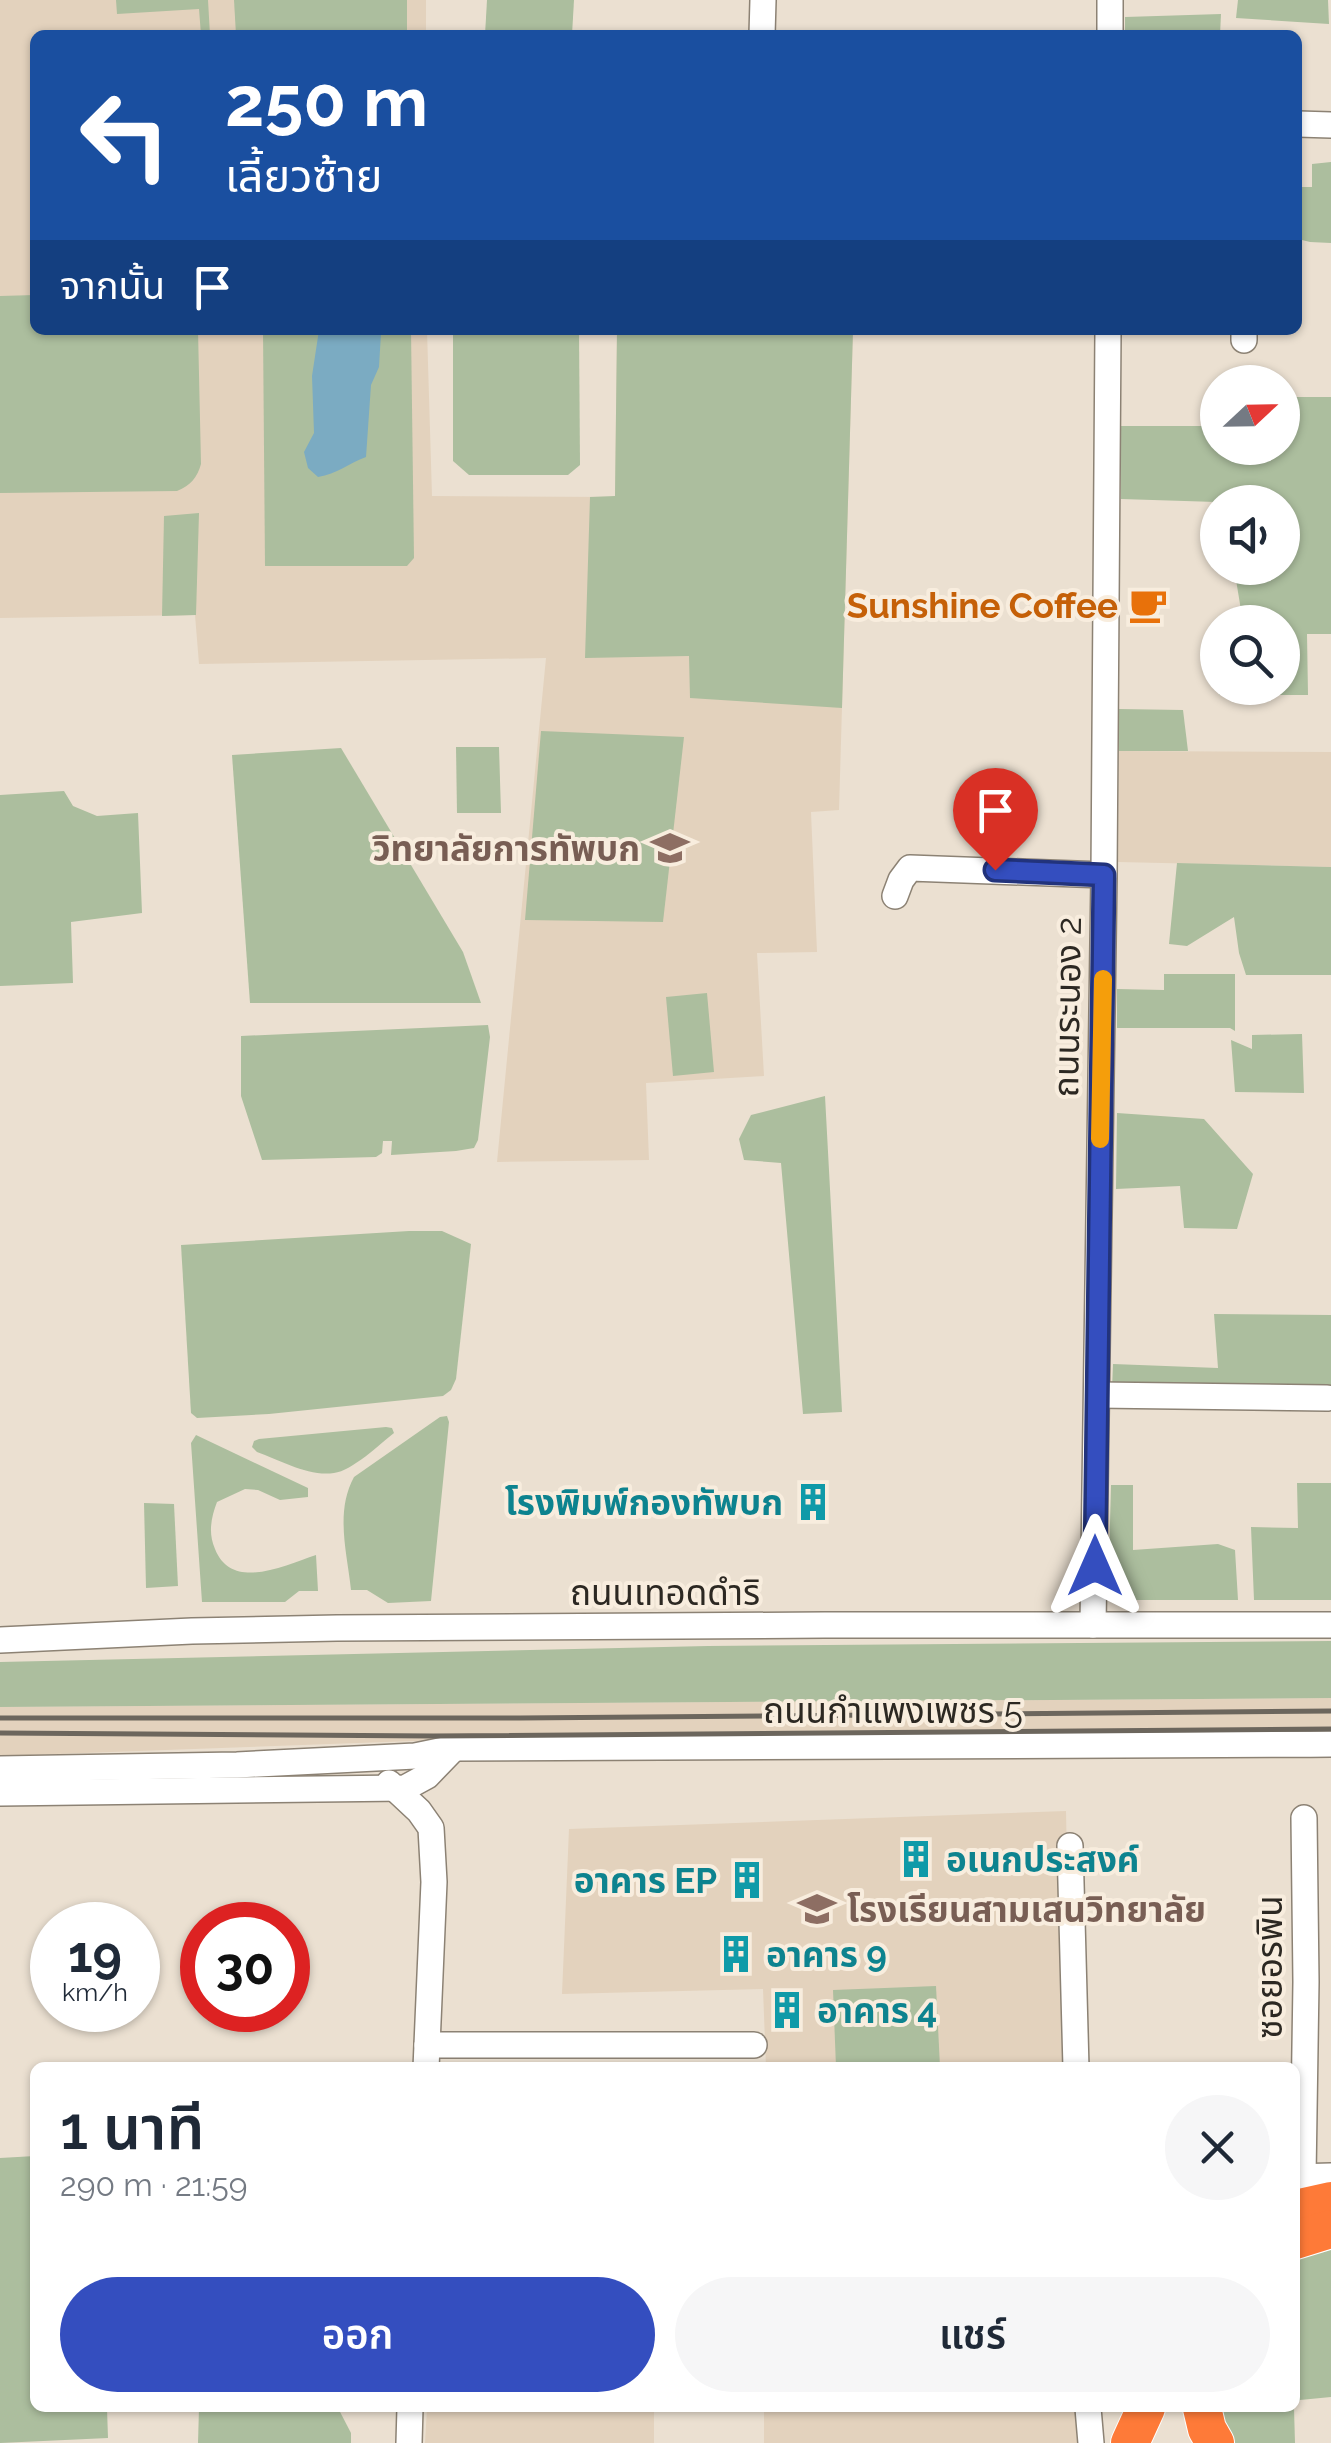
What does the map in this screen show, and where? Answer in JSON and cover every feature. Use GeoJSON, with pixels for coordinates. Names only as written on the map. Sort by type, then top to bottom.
{"type":"FeatureCollection","features":[{"type":"Feature","properties":{"kind":"highway"},"geometry":{"type":"LineString","coordinates":[[1300,2238],[1331,2229]]}},
{"type":"Feature","properties":{"kind":"highway"},"geometry":{"type":"LineString","coordinates":[[1130,2443],[1144,2412]]}},
{"type":"Feature","properties":{"kind":"highway"},"geometry":{"type":"LineString","coordinates":[[1203,2412],[1215,2443]]}},
{"type":"Feature","properties":{"kind":"street"},"geometry":{"type":"LineString","coordinates":[[762,30],[763,0]]}},
{"type":"Feature","properties":{"kind":"street"},"geometry":{"type":"LineString","coordinates":[[1110,0],[1110,30]]}},
{"type":"Feature","properties":{"kind":"street"},"geometry":{"type":"LineString","coordinates":[[1302,124],[1331,125]]}},
{"type":"Feature","properties":{"kind":"street","name":"ถนนระนอง 2"},"geometry":{"type":"LineString","coordinates":[[1093,1625],[1108,335]]}},
{"type":"Feature","properties":{"kind":"street"},"geometry":{"type":"LineString","coordinates":[[895,896],[910,868],[1104,875]]}},
{"type":"Feature","properties":{"kind":"street"},"geometry":{"type":"LineString","coordinates":[[1097,1395],[1327,1398]]}},
{"type":"Feature","properties":{"kind":"street","name":"ถนนเทอดดำริ"},"geometry":{"type":"LineString","coordinates":[[0,1640],[355,1628],[1331,1625]]}},
{"type":"Feature","properties":{"kind":"street","name":"ถนนกำแพงเพชร 5"},"geometry":{"type":"LineString","coordinates":[[0,1769],[237,1765],[416,1756],[454,1748],[1331,1744]]}},
{"type":"Feature","properties":{"kind":"street"},"geometry":{"type":"LineString","coordinates":[[0,1794],[406,1788],[427,1776],[454,1748]]}},
{"type":"Feature","properties":{"kind":"street"},"geometry":{"type":"LineString","coordinates":[[364,1758],[419,1811],[431,1828]]}},
{"type":"Feature","properties":{"kind":"street"},"geometry":{"type":"LineString","coordinates":[[427,1776],[434,1882],[427,2056],[754,2045]]}},
{"type":"Feature","properties":{"kind":"street","name":"ซอยอรพิน"},"geometry":{"type":"LineString","coordinates":[[1304,1818],[1306,2190]]}},
{"type":"Feature","properties":{"kind":"street"},"geometry":{"type":"LineString","coordinates":[[1070,1846],[1076,2062]]}},
{"type":"Feature","properties":{"kind":"street"},"geometry":{"type":"LineString","coordinates":[[1306,2190],[1331,2176]]}},
{"type":"Feature","properties":{"kind":"street"},"geometry":{"type":"LineString","coordinates":[[409,2443],[410,2412]]}},
{"type":"Feature","properties":{"kind":"street"},"geometry":{"type":"LineString","coordinates":[[1088,2412],[1091,2443]]}},
{"type":"Feature","properties":{"kind":"shaded area"},"geometry":{"type":"Polygon","coordinates":[[[0,0],[426,0],[426,30],[30,30],[30,335],[427,335],[432,496],[615,497],[617,335],[853,335],[839,810],[811,812],[817,952],[757,953],[764,1076],[646,1083],[649,1160],[497,1162],[546,658],[199,664],[195,615],[0,618],[0,0]]]}},
{"type":"Feature","properties":{"kind":"shaded area"},"geometry":{"type":"Polygon","coordinates":[[[1119,751],[1331,752],[1331,867],[1118,862],[1119,751]]]}},
{"type":"Feature","properties":{"kind":"shaded area"},"geometry":{"type":"Polygon","coordinates":[[[1331,1698],[1331,1736],[441,1740],[0,1756],[0,1707],[1331,1698]]]}},
{"type":"Feature","properties":{"kind":"shaded area","name":"โรงเรียนสามเสนวิทยาลัย"},"geometry":{"type":"Polygon","coordinates":[[[1066,1811],[1071,2062],[766,2062],[763,1989],[562,1994],[569,1829],[1066,1811]]]}},
{"type":"Feature","properties":{"kind":"shaded area"},"geometry":{"type":"Polygon","coordinates":[[[427,2412],[654,2412],[654,2443],[425,2443],[427,2412]]]}},
{"type":"Feature","properties":{"kind":"shaded area"},"geometry":{"type":"Polygon","coordinates":[[[764,2412],[1076,2412],[1077,2443],[764,2443],[764,2412]]]}},
{"type":"Feature","properties":{"kind":"green space"},"geometry":{"type":"Polygon","coordinates":[[[116,0],[208,0],[210,30],[201,30],[199,9],[117,14],[116,0]]]}},
{"type":"Feature","properties":{"kind":"green space"},"geometry":{"type":"Polygon","coordinates":[[[234,0],[407,0],[407,30],[236,30],[234,0]]]}},
{"type":"Feature","properties":{"kind":"green space"},"geometry":{"type":"Polygon","coordinates":[[[487,0],[574,0],[572,30],[485,30],[487,0]]]}},
{"type":"Feature","properties":{"kind":"green space"},"geometry":{"type":"Polygon","coordinates":[[[1238,0],[1328,0],[1329,24],[1236,18],[1238,0]]]}},
{"type":"Feature","properties":{"kind":"green space"},"geometry":{"type":"Polygon","coordinates":[[[1221,14],[1220,30],[1125,30],[1125,17],[1221,14]]]}},
{"type":"Feature","properties":{"kind":"green space"},"geometry":{"type":"Polygon","coordinates":[[[1331,162],[1331,243],[1302,240],[1302,187],[1312,187],[1312,164],[1331,162]]]}},
{"type":"Feature","properties":{"kind":"green space"},"geometry":{"type":"Polygon","coordinates":[[[30,295],[30,335],[198,335],[201,464],[190,484],[177,491],[0,493],[0,296],[30,295]]]}},
{"type":"Feature","properties":{"kind":"green space"},"geometry":{"type":"Polygon","coordinates":[[[263,335],[411,335],[414,558],[407,566],[265,566],[263,335]]]}},
{"type":"Feature","properties":{"kind":"green space"},"geometry":{"type":"Polygon","coordinates":[[[453,335],[579,335],[580,465],[568,475],[469,475],[453,461],[453,335]]]}},
{"type":"Feature","properties":{"kind":"green space"},"geometry":{"type":"Polygon","coordinates":[[[617,335],[853,335],[842,708],[690,698],[689,656],[585,658],[590,497],[615,496],[617,335]]]}},
{"type":"Feature","properties":{"kind":"green space"},"geometry":{"type":"Polygon","coordinates":[[[1300,397],[1331,397],[1331,634],[1307,634],[1308,695],[1300,695],[1300,605],[1240,605],[1237,585],[1300,585],[1300,485],[1200,485],[1200,501],[1121,499],[1121,426],[1200,426],[1200,465],[1300,465],[1300,397]]]}},
{"type":"Feature","properties":{"kind":"green space"},"geometry":{"type":"Polygon","coordinates":[[[199,513],[196,615],[162,616],[164,516],[199,513]]]}},
{"type":"Feature","properties":{"kind":"green space"},"geometry":{"type":"Polygon","coordinates":[[[1119,709],[1183,710],[1188,751],[1119,751],[1119,709]]]}},
{"type":"Feature","properties":{"kind":"green space"},"geometry":{"type":"Polygon","coordinates":[[[541,731],[684,737],[663,922],[525,920],[541,731]]]}},
{"type":"Feature","properties":{"kind":"green space"},"geometry":{"type":"Polygon","coordinates":[[[456,747],[499,747],[501,813],[457,813],[456,747]]]}},
{"type":"Feature","properties":{"kind":"green space"},"geometry":{"type":"Polygon","coordinates":[[[341,748],[463,952],[481,1003],[250,1003],[232,755],[341,748]]]}},
{"type":"Feature","properties":{"kind":"green space"},"geometry":{"type":"Polygon","coordinates":[[[64,791],[73,806],[97,816],[138,813],[142,913],[71,922],[73,983],[0,986],[0,795],[64,791]]]}},
{"type":"Feature","properties":{"kind":"green space"},"geometry":{"type":"Polygon","coordinates":[[[1177,863],[1331,867],[1331,975],[1246,975],[1234,917],[1187,946],[1169,944],[1177,863]]]}},
{"type":"Feature","properties":{"kind":"green space"},"geometry":{"type":"Polygon","coordinates":[[[1164,974],[1235,974],[1235,1031],[1117,1028],[1117,989],[1164,990],[1164,974]]]}},
{"type":"Feature","properties":{"kind":"green space"},"geometry":{"type":"Polygon","coordinates":[[[707,993],[714,1072],[673,1076],[666,997],[707,993]]]}},
{"type":"Feature","properties":{"kind":"green space"},"geometry":{"type":"Polygon","coordinates":[[[488,1025],[490,1037],[474,1148],[391,1155],[392,1141],[383,1141],[382,1153],[376,1157],[262,1160],[241,1096],[241,1036],[488,1025]]]}},
{"type":"Feature","properties":{"kind":"green space"},"geometry":{"type":"Polygon","coordinates":[[[1302,1034],[1304,1093],[1235,1092],[1231,1040],[1252,1049],[1252,1035],[1302,1034]]]}},
{"type":"Feature","properties":{"kind":"green space"},"geometry":{"type":"Polygon","coordinates":[[[825,1096],[842,1412],[803,1414],[781,1163],[744,1160],[739,1139],[751,1115],[825,1096]]]}},
{"type":"Feature","properties":{"kind":"green space"},"geometry":{"type":"Polygon","coordinates":[[[1117,1113],[1204,1119],[1253,1174],[1237,1229],[1184,1228],[1180,1186],[1116,1189],[1117,1113]]]}},
{"type":"Feature","properties":{"kind":"green space"},"geometry":{"type":"Polygon","coordinates":[[[442,1231],[471,1244],[456,1379],[451,1390],[443,1396],[269,1414],[197,1418],[191,1413],[181,1245],[442,1231]]]}},
{"type":"Feature","properties":{"kind":"green space"},"geometry":{"type":"Polygon","coordinates":[[[1214,1314],[1331,1315],[1331,1392],[1112,1389],[1113,1364],[1218,1368],[1214,1314]]]}},
{"type":"Feature","properties":{"kind":"green space"},"geometry":{"type":"Polygon","coordinates":[[[447,1416],[431,1601],[388,1603],[367,1590],[351,1590],[344,1518],[354,1477],[440,1417],[447,1416]]]}},
{"type":"Feature","properties":{"kind":"green space"},"geometry":{"type":"Polygon","coordinates":[[[386,1427],[394,1433],[357,1462],[334,1473],[305,1470],[252,1447],[259,1439],[386,1427]]]}},
{"type":"Feature","properties":{"kind":"green space"},"geometry":{"type":"Polygon","coordinates":[[[196,1435],[308,1488],[308,1497],[280,1500],[245,1489],[217,1502],[212,1537],[223,1562],[234,1569],[260,1572],[316,1555],[318,1591],[299,1591],[285,1602],[202,1602],[191,1443],[196,1435]]]}},
{"type":"Feature","properties":{"kind":"green space"},"geometry":{"type":"Polygon","coordinates":[[[1297,1483],[1331,1483],[1331,1600],[1254,1600],[1251,1527],[1298,1528],[1297,1483]]]}},
{"type":"Feature","properties":{"kind":"green space"},"geometry":{"type":"Polygon","coordinates":[[[1111,1485],[1133,1485],[1133,1550],[1218,1544],[1235,1550],[1238,1600],[1108,1600],[1111,1485]]]}},
{"type":"Feature","properties":{"kind":"green space"},"geometry":{"type":"Polygon","coordinates":[[[144,1503],[174,1504],[178,1586],[146,1588],[144,1503]]]}},
{"type":"Feature","properties":{"kind":"green space"},"geometry":{"type":"Polygon","coordinates":[[[1331,1641],[1331,1698],[0,1707],[0,1662],[708,1646],[1331,1641]]]}},
{"type":"Feature","properties":{"kind":"green space"},"geometry":{"type":"Polygon","coordinates":[[[936,1986],[940,2062],[836,2062],[833,1990],[936,1986]]]}},
{"type":"Feature","properties":{"kind":"green space"},"geometry":{"type":"Polygon","coordinates":[[[30,2156],[30,2412],[107,2412],[108,2438],[0,2443],[0,2158],[30,2156]]]}},
{"type":"Feature","properties":{"kind":"green space"},"geometry":{"type":"Polygon","coordinates":[[[1331,2242],[1331,2397],[1300,2400],[1300,2252],[1331,2242]]]}},
{"type":"Feature","properties":{"kind":"green space"},"geometry":{"type":"Polygon","coordinates":[[[199,2412],[340,2412],[351,2433],[351,2443],[198,2443],[199,2412]]]}},
{"type":"Feature","properties":{"kind":"green space"},"geometry":{"type":"Polygon","coordinates":[[[1222,2412],[1294,2412],[1295,2443],[1217,2443],[1222,2412]]]}},
{"type":"Feature","properties":{"kind":"water"},"geometry":{"type":"Polygon","coordinates":[[[318,335],[381,335],[379,367],[371,385],[366,457],[318,477],[308,468],[304,452],[314,433],[312,376],[318,335]]]}},
{"type":"Feature","properties":{"kind":"railway"},"geometry":{"type":"LineString","coordinates":[[0,1718],[1331,1711]]}},
{"type":"Feature","properties":{"kind":"railway"},"geometry":{"type":"LineString","coordinates":[[0,1733],[433,1736],[1331,1729]]}},
{"type":"Feature","properties":{"kind":"slow traffic"},"geometry":{"type":"LineString","coordinates":[[1100,1139],[1103,979]]}},
{"type":"Feature","properties":{"kind":"place","name":"Sunshine Coffee"},"geometry":{"type":"Point","coordinates":[1148,605]}},
{"type":"Feature","properties":{"kind":"place","name":"วิทยาลัยการทัพบก"},"geometry":{"type":"Point","coordinates":[670,848]}},
{"type":"Feature","properties":{"kind":"place","name":"โรงพิมพ์กองทัพบก"},"geometry":{"type":"Point","coordinates":[813,1502]}},
{"type":"Feature","properties":{"kind":"place","name":"อเนกประสงค์"},"geometry":{"type":"Point","coordinates":[916,1859]}},
{"type":"Feature","properties":{"kind":"place","name":"อาคาร EP"},"geometry":{"type":"Point","coordinates":[747,1880]}},
{"type":"Feature","properties":{"kind":"place","name":"โรงเรียนสามเสนวิทยาลัย"},"geometry":{"type":"Point","coordinates":[817,1909]}},
{"type":"Feature","properties":{"kind":"place","name":"อาคาร 9"},"geometry":{"type":"Point","coordinates":[736,1954]}},
{"type":"Feature","properties":{"kind":"place","name":"อาคาร 4"},"geometry":{"type":"Point","coordinates":[787,2010]}},
{"type":"Feature","properties":{"kind":"route"},"geometry":{"type":"LineString","coordinates":[[995,870],[1104,875],[1095,1566]]}}]}
